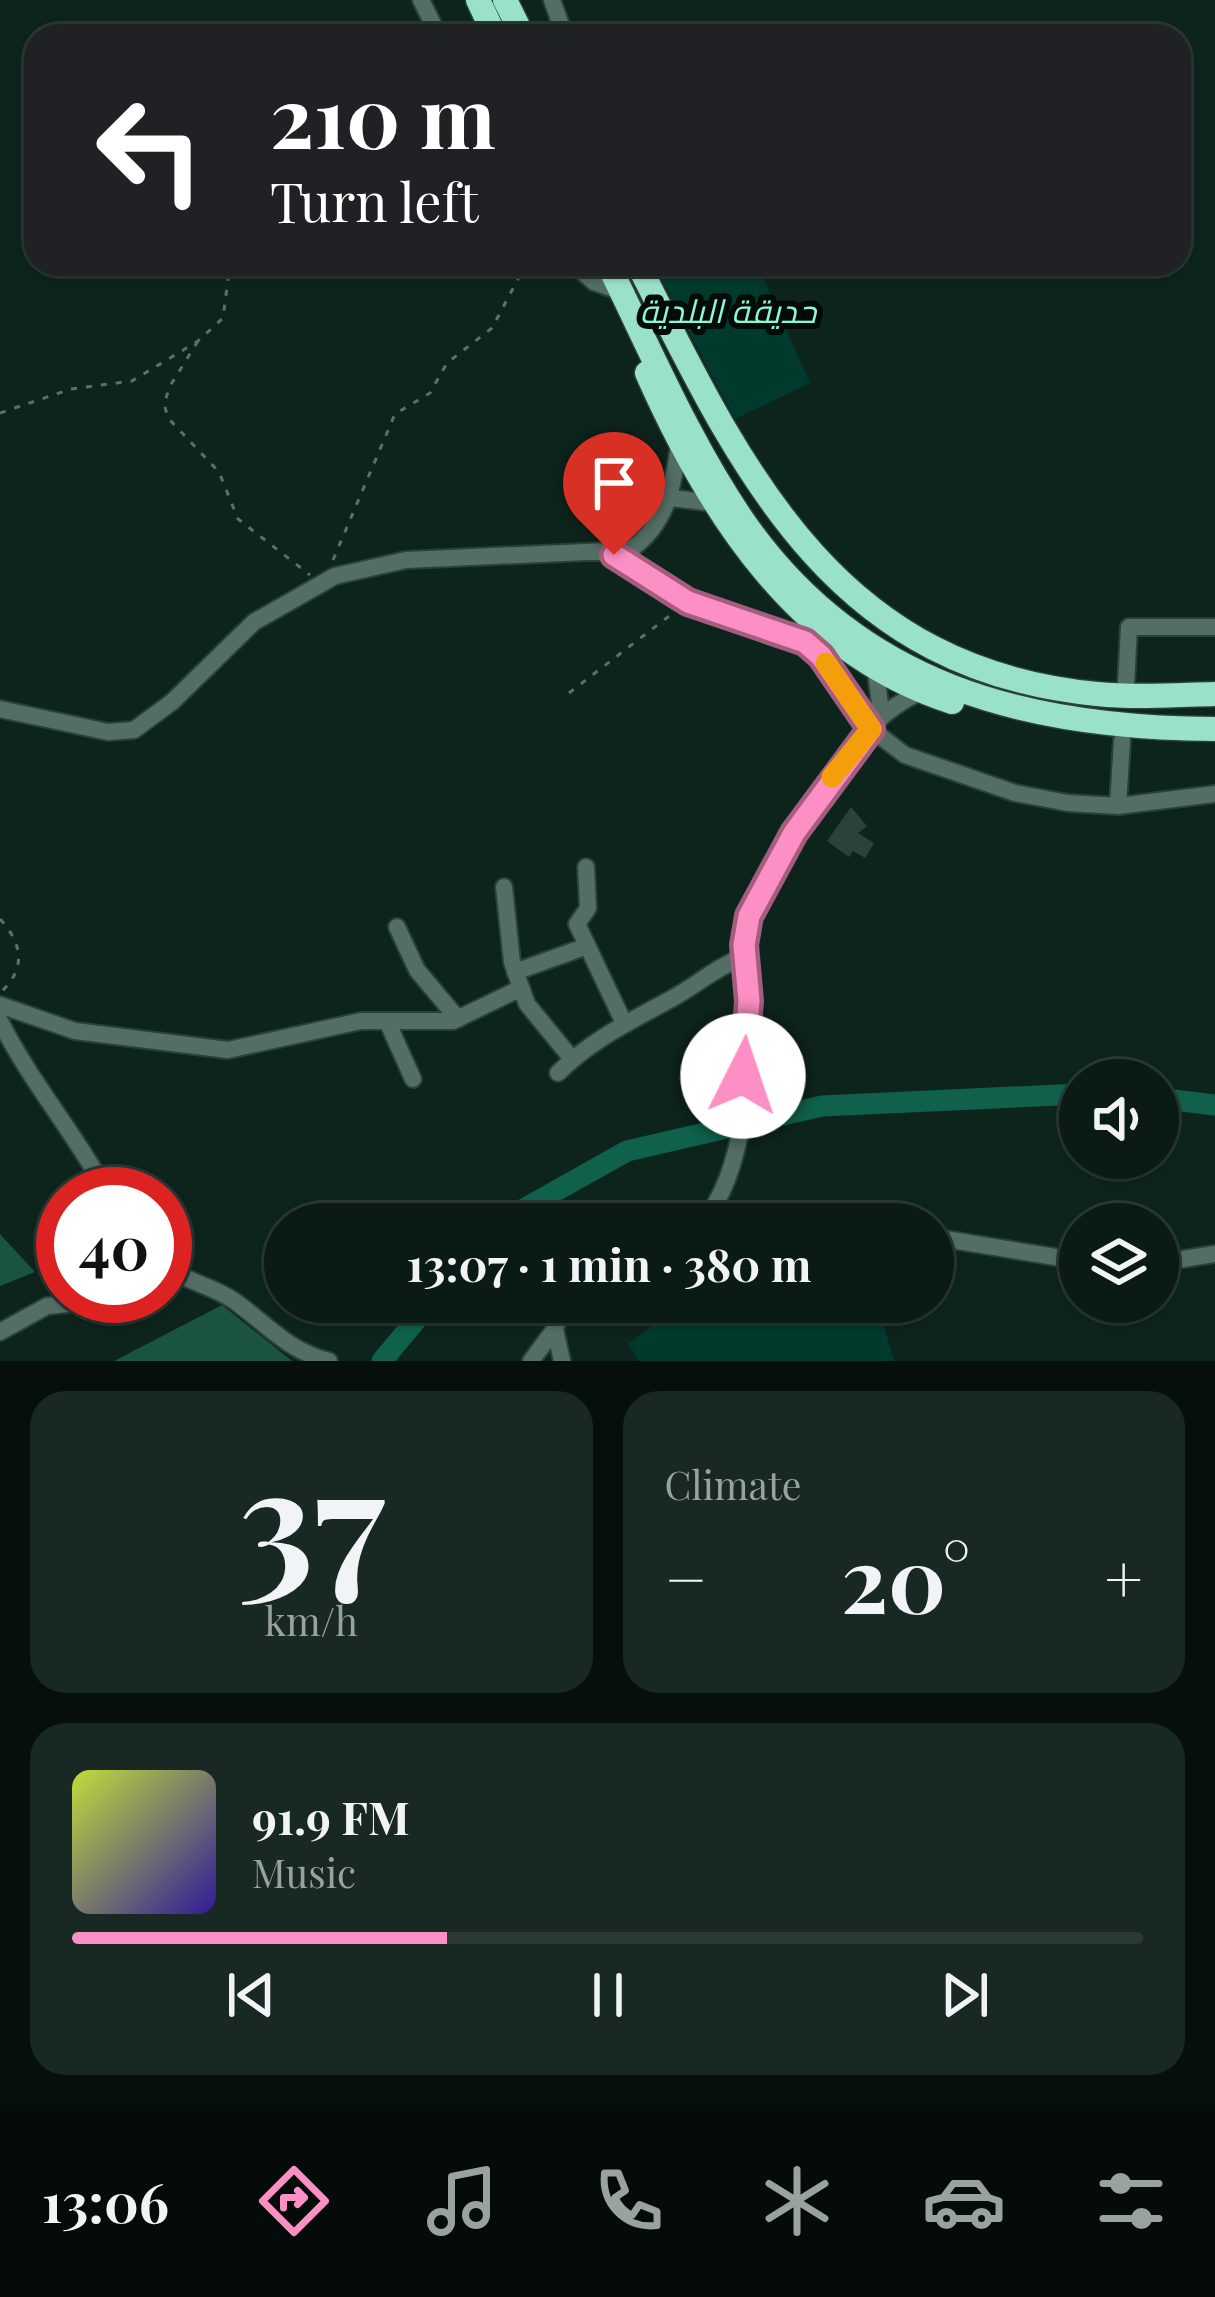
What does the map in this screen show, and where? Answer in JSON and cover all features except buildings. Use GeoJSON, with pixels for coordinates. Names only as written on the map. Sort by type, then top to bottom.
{"type":"FeatureCollection","features":[{"type":"Feature","properties":{"kind":"highway"},"geometry":{"type":"LineString","coordinates":[[614,276],[727,496],[774,560],[821,607],[898,659],[955,690],[1020,712],[1124,735]]}},
{"type":"Feature","properties":{"kind":"highway"},"geometry":{"type":"LineString","coordinates":[[644,276],[752,480],[795,539],[846,591],[944,654],[992,674],[1095,694],[1215,694]]}},
{"type":"Feature","properties":{"kind":"highway"},"geometry":{"type":"LineString","coordinates":[[627,303],[642,360],[679,445],[712,503],[785,596],[874,667],[920,692],[1019,723],[1124,735],[1215,729]]}},
{"type":"Feature","properties":{"kind":"street"},"geometry":{"type":"LineString","coordinates":[[588,276],[627,303]]}},
{"type":"Feature","properties":{"kind":"street"},"geometry":{"type":"LineString","coordinates":[[0,709],[108,733],[134,730],[172,702],[235,638],[328,580],[406,560],[614,555],[644,539],[672,498],[679,445]]}},
{"type":"Feature","properties":{"kind":"street"},"geometry":{"type":"LineString","coordinates":[[672,498],[712,503]]}},
{"type":"Feature","properties":{"kind":"street"},"geometry":{"type":"LineString","coordinates":[[614,555],[688,602],[805,642],[821,656],[871,729],[905,754],[1015,793],[1118,806],[1215,794]]}},
{"type":"Feature","properties":{"kind":"street"},"geometry":{"type":"LineString","coordinates":[[1126,684],[1130,627],[1215,627]]}},
{"type":"Feature","properties":{"kind":"street"},"geometry":{"type":"LineString","coordinates":[[874,667],[881,711]]}},
{"type":"Feature","properties":{"kind":"street"},"geometry":{"type":"LineString","coordinates":[[716,1203],[738,1152],[749,1001],[745,956],[749,916],[765,879],[881,711],[920,692]]}},
{"type":"Feature","properties":{"kind":"street"},"geometry":{"type":"LineString","coordinates":[[1118,806],[1124,735]]}},
{"type":"Feature","properties":{"kind":"street"},"geometry":{"type":"LineString","coordinates":[[586,867],[588,908],[577,924],[624,1023]]}},
{"type":"Feature","properties":{"kind":"street"},"geometry":{"type":"LineString","coordinates":[[504,887],[526,1004],[572,1059]]}},
{"type":"Feature","properties":{"kind":"street"},"geometry":{"type":"LineString","coordinates":[[397,927],[417,970],[458,1019]]}},
{"type":"Feature","properties":{"kind":"street"},"geometry":{"type":"LineString","coordinates":[[0,1004],[75,1031],[227,1050],[361,1021],[422,1025],[458,1019],[518,980],[587,946]]}},
{"type":"Feature","properties":{"kind":"street"},"geometry":{"type":"LineString","coordinates":[[558,1072],[624,1023],[676,997],[712,969],[745,956]]}},
{"type":"Feature","properties":{"kind":"street"},"geometry":{"type":"LineString","coordinates":[[0,1021],[27,1074],[68,1124],[93,1167]]}},
{"type":"Feature","properties":{"kind":"street"},"geometry":{"type":"LineString","coordinates":[[387,1021],[413,1079]]}},
{"type":"Feature","properties":{"kind":"street"},"geometry":{"type":"LineString","coordinates":[[954,1240],[1059,1258]]}},
{"type":"Feature","properties":{"kind":"street"},"geometry":{"type":"LineString","coordinates":[[1179,1260],[1215,1254]]}},
{"type":"Feature","properties":{"kind":"street"},"geometry":{"type":"LineString","coordinates":[[192,1284],[229,1297],[290,1347],[329,1361]]}},
{"type":"Feature","properties":{"kind":"street"},"geometry":{"type":"LineString","coordinates":[[0,1332],[36,1312]]}},
{"type":"Feature","properties":{"kind":"street"},"geometry":{"type":"LineString","coordinates":[[531,1361],[557,1323]]}},
{"type":"Feature","properties":{"kind":"street"},"geometry":{"type":"LineString","coordinates":[[555,1329],[562,1361]]}},
{"type":"Feature","properties":{"kind":"path"},"geometry":{"type":"LineString","coordinates":[[0,413],[71,388],[132,381],[199,341],[223,318],[228,276]]}},
{"type":"Feature","properties":{"kind":"path"},"geometry":{"type":"LineString","coordinates":[[199,341],[170,386],[164,404],[168,418],[218,472],[238,519],[328,580],[333,556],[394,414],[430,393],[447,363],[491,328],[519,276]]}},
{"type":"Feature","properties":{"kind":"path"},"geometry":{"type":"LineString","coordinates":[[569,693],[688,602]]}},
{"type":"Feature","properties":{"kind":"path"},"geometry":{"type":"LineString","coordinates":[[0,919],[19,945],[21,962],[0,993]]}},
{"type":"Feature","properties":{"kind":"green space","name":"حديقة البلدية"},"geometry":{"type":"Polygon","coordinates":[[[659,276],[762,276],[810,383],[735,419],[659,276]]]}},
{"type":"Feature","properties":{"kind":"green space"},"geometry":{"type":"Polygon","coordinates":[[[0,1234],[35,1272],[0,1286],[0,1234]]]}},
{"type":"Feature","properties":{"kind":"green space"},"geometry":{"type":"Polygon","coordinates":[[[222,1305],[292,1361],[114,1361],[222,1305]]]}},
{"type":"Feature","properties":{"kind":"green space"},"geometry":{"type":"Polygon","coordinates":[[[655,1323],[883,1323],[894,1361],[639,1361],[628,1344],[655,1323]]]}},
{"type":"Feature","properties":{"kind":"waterway"},"geometry":{"type":"LineString","coordinates":[[534,1203],[627,1151],[822,1106],[1059,1095]]}},
{"type":"Feature","properties":{"kind":"waterway"},"geometry":{"type":"LineString","coordinates":[[1179,1101],[1215,1105]]}},
{"type":"Feature","properties":{"kind":"waterway"},"geometry":{"type":"LineString","coordinates":[[382,1361],[414,1323]]}},
{"type":"Feature","properties":{"kind":"slow traffic"},"geometry":{"type":"LineString","coordinates":[[826,663],[871,729],[832,777]]}},
{"type":"Feature","properties":{"kind":"route"},"geometry":{"type":"LineString","coordinates":[[614,555],[688,602],[761,622],[805,642],[821,656],[871,729],[818,796],[765,879],[749,916],[744,945],[749,1001],[743,1076]]}}]}
